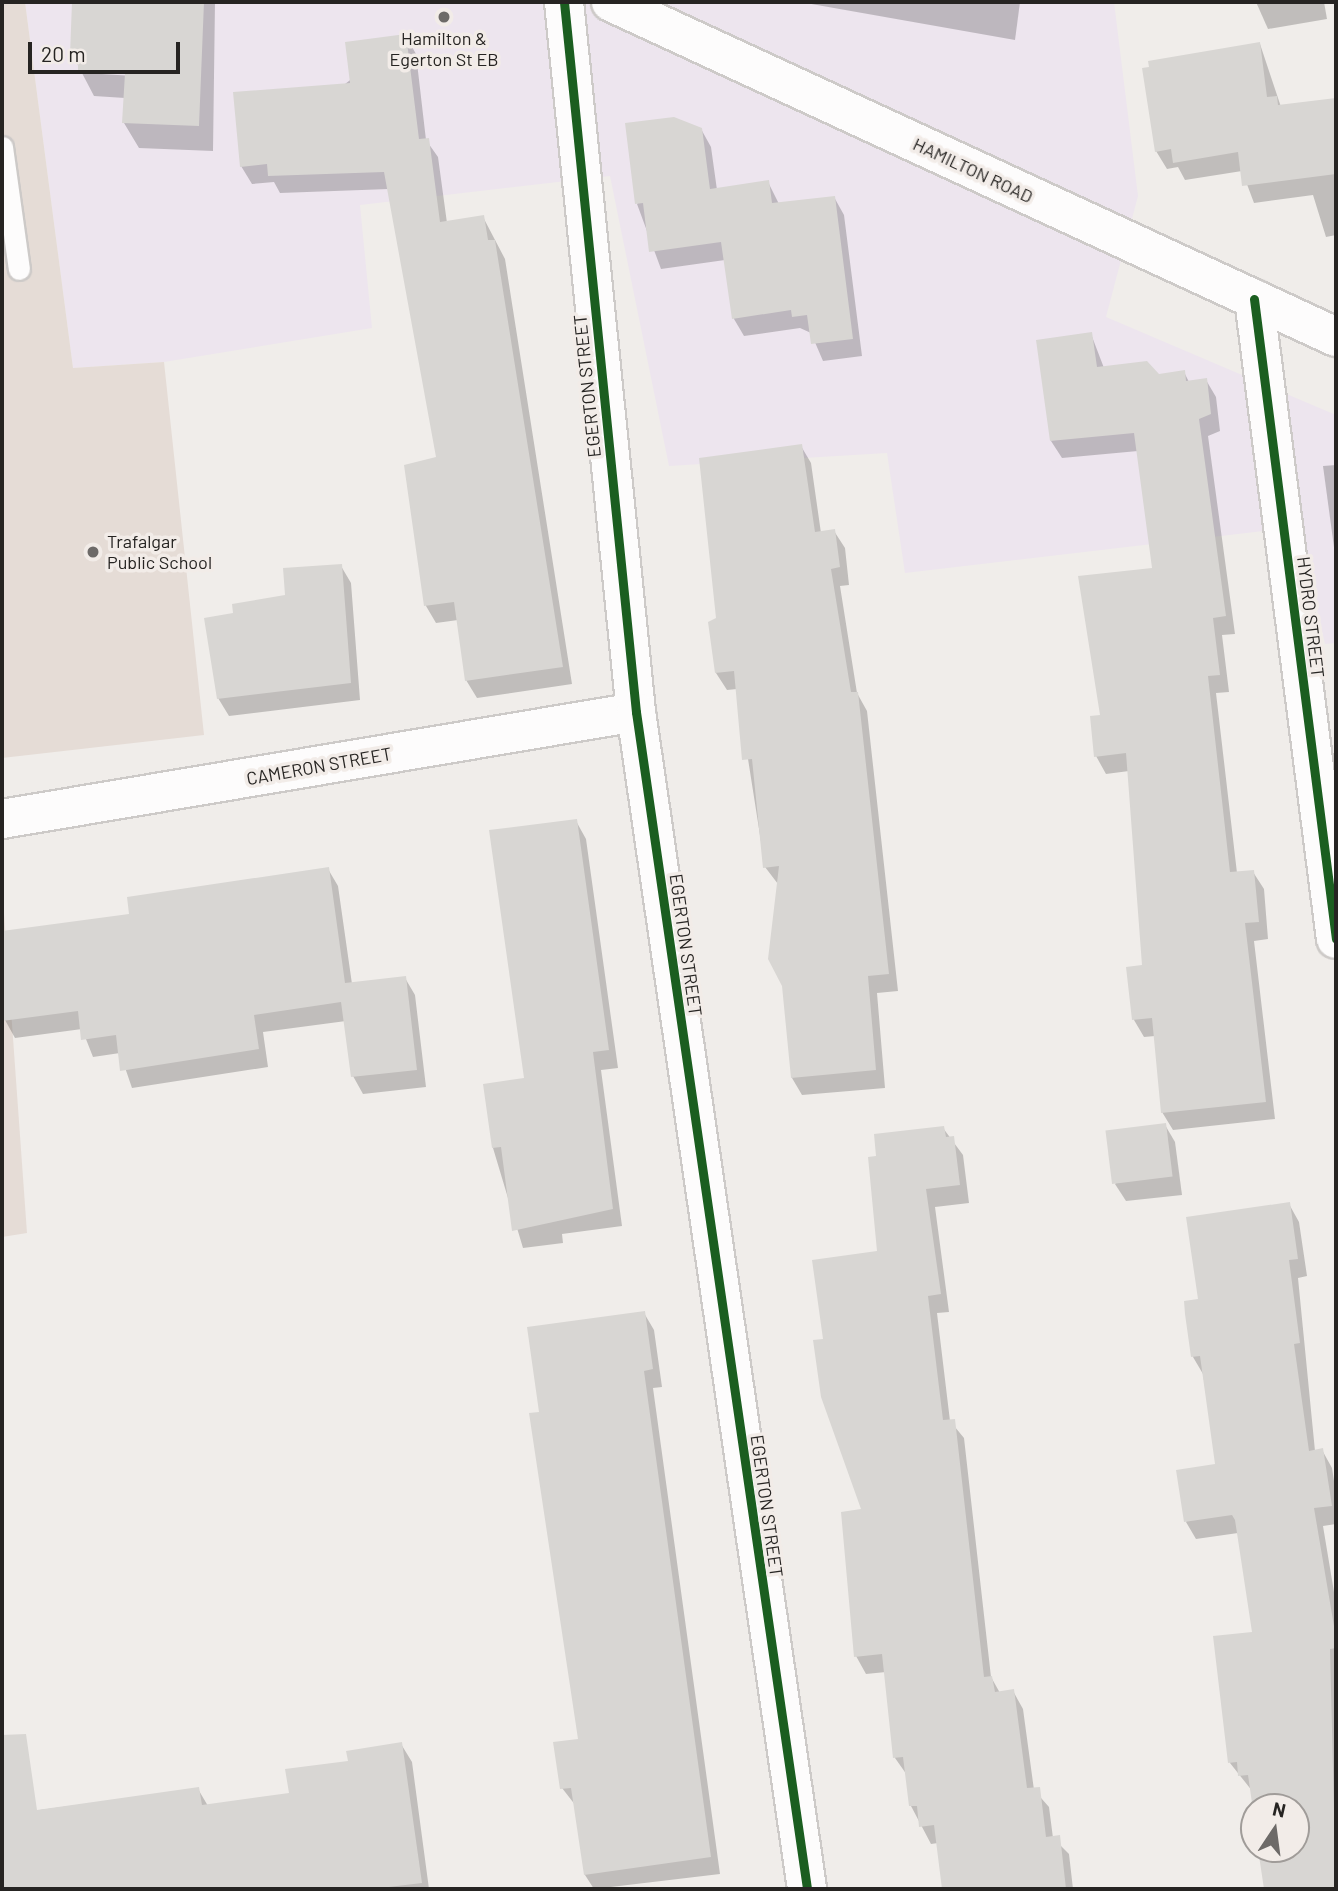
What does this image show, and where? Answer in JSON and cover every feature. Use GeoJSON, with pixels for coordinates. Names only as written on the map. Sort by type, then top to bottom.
{"type":"FeatureCollection","features":[{"type":"Feature","properties":{"kind":"street","name":"EGERTON STREET"},"geometry":{"type":"LineString","coordinates":[[564,2],[636,712],[807,1889]]}},
{"type":"Feature","properties":{"kind":"street","name":"HAMILTON ROAD"},"geometry":{"type":"LineString","coordinates":[[611,2],[1336,337]]}},
{"type":"Feature","properties":{"kind":"street","name":"HYDRO STREET"},"geometry":{"type":"LineString","coordinates":[[1254,299],[1336,939]]}},
{"type":"Feature","properties":{"kind":"street","name":"CAMERON STREET"},"geometry":{"type":"LineString","coordinates":[[2,819],[636,712]]}},
{"type":"Feature","properties":{"kind":"lane"},"geometry":{"type":"LineString","coordinates":[[2,147],[19,269]]}},
{"type":"Feature","properties":{"kind":"shaded area","name":"Trafalgar Public School"},"geometry":{"type":"Polygon","coordinates":[[[2,2],[25,2],[73,368],[164,362],[204,735],[2,758],[2,2]]]}},
{"type":"Feature","properties":{"kind":"shaded area"},"geometry":{"type":"Polygon","coordinates":[[[25,2],[1114,2],[1138,196],[1106,317],[1336,415],[1336,643],[1325,644],[1298,527],[905,573],[887,453],[669,466],[610,176],[360,205],[372,328],[164,362],[73,368],[25,2]]]}},
{"type":"Feature","properties":{"kind":"shaded area"},"geometry":{"type":"Polygon","coordinates":[[[2,885],[27,1233],[2,1237],[2,885]]]}},
{"type":"Feature","properties":{"kind":"building"},"geometry":{"type":"Polygon","coordinates":[[[72,2],[204,2],[199,126],[122,123],[125,73],[78,71],[78,55],[70,55],[72,2]]]}},
{"type":"Feature","properties":{"kind":"building"},"geometry":{"type":"Polygon","coordinates":[[[406,34],[419,139],[429,138],[440,222],[484,215],[488,240],[495,240],[563,667],[465,681],[454,602],[424,606],[404,465],[436,457],[384,172],[268,176],[267,164],[240,167],[233,92],[350,83],[345,42],[406,34]]]}},
{"type":"Feature","properties":{"kind":"building"},"geometry":{"type":"Polygon","coordinates":[[[1260,42],[1267,97],[1277,96],[1278,105],[1336,98],[1336,174],[1242,186],[1238,152],[1173,163],[1171,149],[1155,152],[1142,68],[1149,67],[1148,61],[1260,42]]]}},
{"type":"Feature","properties":{"kind":"building"},"geometry":{"type":"Polygon","coordinates":[[[674,117],[702,128],[710,189],[769,180],[772,203],[835,196],[853,339],[811,344],[807,315],[792,317],[791,310],[732,319],[721,242],[649,252],[643,203],[635,204],[625,123],[674,117]]]}},
{"type":"Feature","properties":{"kind":"building"},"geometry":{"type":"Polygon","coordinates":[[[1092,332],[1097,367],[1147,361],[1159,374],[1185,370],[1186,381],[1207,378],[1211,414],[1199,419],[1226,616],[1213,618],[1220,675],[1208,676],[1230,872],[1254,870],[1259,922],[1245,923],[1266,1102],[1161,1113],[1152,1018],[1132,1020],[1126,967],[1142,965],[1126,753],[1094,757],[1090,716],[1100,715],[1078,576],[1152,568],[1134,433],[1050,441],[1036,340],[1092,332]]]}},
{"type":"Feature","properties":{"kind":"building"},"geometry":{"type":"Polygon","coordinates":[[[802,444],[815,532],[835,529],[840,567],[831,569],[851,692],[858,692],[889,974],[868,976],[876,1070],[791,1078],[782,986],[768,959],[779,866],[763,868],[752,759],[742,760],[734,671],[715,673],[708,622],[716,618],[699,458],[802,444]]]}},
{"type":"Feature","properties":{"kind":"building"},"geometry":{"type":"Polygon","coordinates":[[[342,564],[351,683],[217,699],[204,618],[233,613],[232,604],[285,595],[283,568],[342,564]]]}},
{"type":"Feature","properties":{"kind":"building"},"geometry":{"type":"Polygon","coordinates":[[[577,819],[609,1050],[593,1052],[613,1209],[512,1231],[501,1147],[492,1148],[483,1084],[524,1078],[489,830],[577,819]]]}},
{"type":"Feature","properties":{"kind":"building"},"geometry":{"type":"Polygon","coordinates":[[[329,867],[345,983],[406,976],[417,1070],[351,1077],[341,1002],[254,1015],[259,1049],[120,1071],[116,1035],[81,1040],[78,1011],[2,1021],[2,931],[129,914],[127,897],[329,867]]]}},
{"type":"Feature","properties":{"kind":"building"},"geometry":{"type":"Polygon","coordinates":[[[1166,1123],[1173,1177],[1112,1184],[1105,1130],[1166,1123]]]}},
{"type":"Feature","properties":{"kind":"building"},"geometry":{"type":"Polygon","coordinates":[[[944,1126],[946,1137],[954,1136],[960,1185],[926,1189],[941,1294],[928,1296],[943,1420],[955,1419],[984,1677],[992,1676],[995,1692],[1014,1689],[1027,1788],[1040,1787],[1046,1837],[1060,1835],[1066,1889],[942,1889],[934,1825],[919,1827],[917,1806],[909,1806],[903,1757],[893,1758],[882,1654],[854,1657],[841,1512],[861,1509],[821,1397],[813,1340],[823,1339],[812,1260],[877,1251],[868,1157],[876,1156],[874,1134],[944,1126]]]}},
{"type":"Feature","properties":{"kind":"building"},"geometry":{"type":"Polygon","coordinates":[[[1290,1202],[1298,1259],[1289,1260],[1300,1343],[1294,1344],[1309,1451],[1323,1448],[1332,1506],[1314,1508],[1336,1638],[1336,1648],[1330,1649],[1336,1889],[1264,1889],[1260,1863],[1310,1863],[1310,1793],[1251,1793],[1248,1775],[1238,1776],[1237,1762],[1228,1763],[1213,1636],[1252,1632],[1235,1520],[1232,1515],[1184,1522],[1176,1470],[1215,1464],[1200,1356],[1191,1357],[1185,1314],[1184,1301],[1198,1299],[1186,1217],[1290,1202]]]}},
{"type":"Feature","properties":{"kind":"building"},"geometry":{"type":"Polygon","coordinates":[[[645,1311],[653,1369],[644,1371],[711,1857],[584,1875],[571,1788],[560,1789],[553,1742],[578,1739],[529,1413],[539,1412],[527,1327],[645,1311]]]}},
{"type":"Feature","properties":{"kind":"building"},"geometry":{"type":"Polygon","coordinates":[[[26,1734],[37,1810],[199,1787],[202,1805],[289,1793],[285,1769],[348,1761],[346,1751],[402,1742],[422,1883],[372,1889],[2,1889],[2,1735],[26,1734]]]}},
{"type":"Feature","properties":{"kind":"cycle path"},"geometry":{"type":"LineString","coordinates":[[564,2],[636,712],[807,1889]]}},
{"type":"Feature","properties":{"kind":"cycle path"},"geometry":{"type":"LineString","coordinates":[[1254,299],[1336,939]]}},
{"type":"Feature","properties":{"kind":"place","name":"Hamilton & Egerton St EB"},"geometry":{"type":"Point","coordinates":[444,17]}},
{"type":"Feature","properties":{"kind":"place","name":"Trafalgar Public School"},"geometry":{"type":"Point","coordinates":[93,552]}}]}
